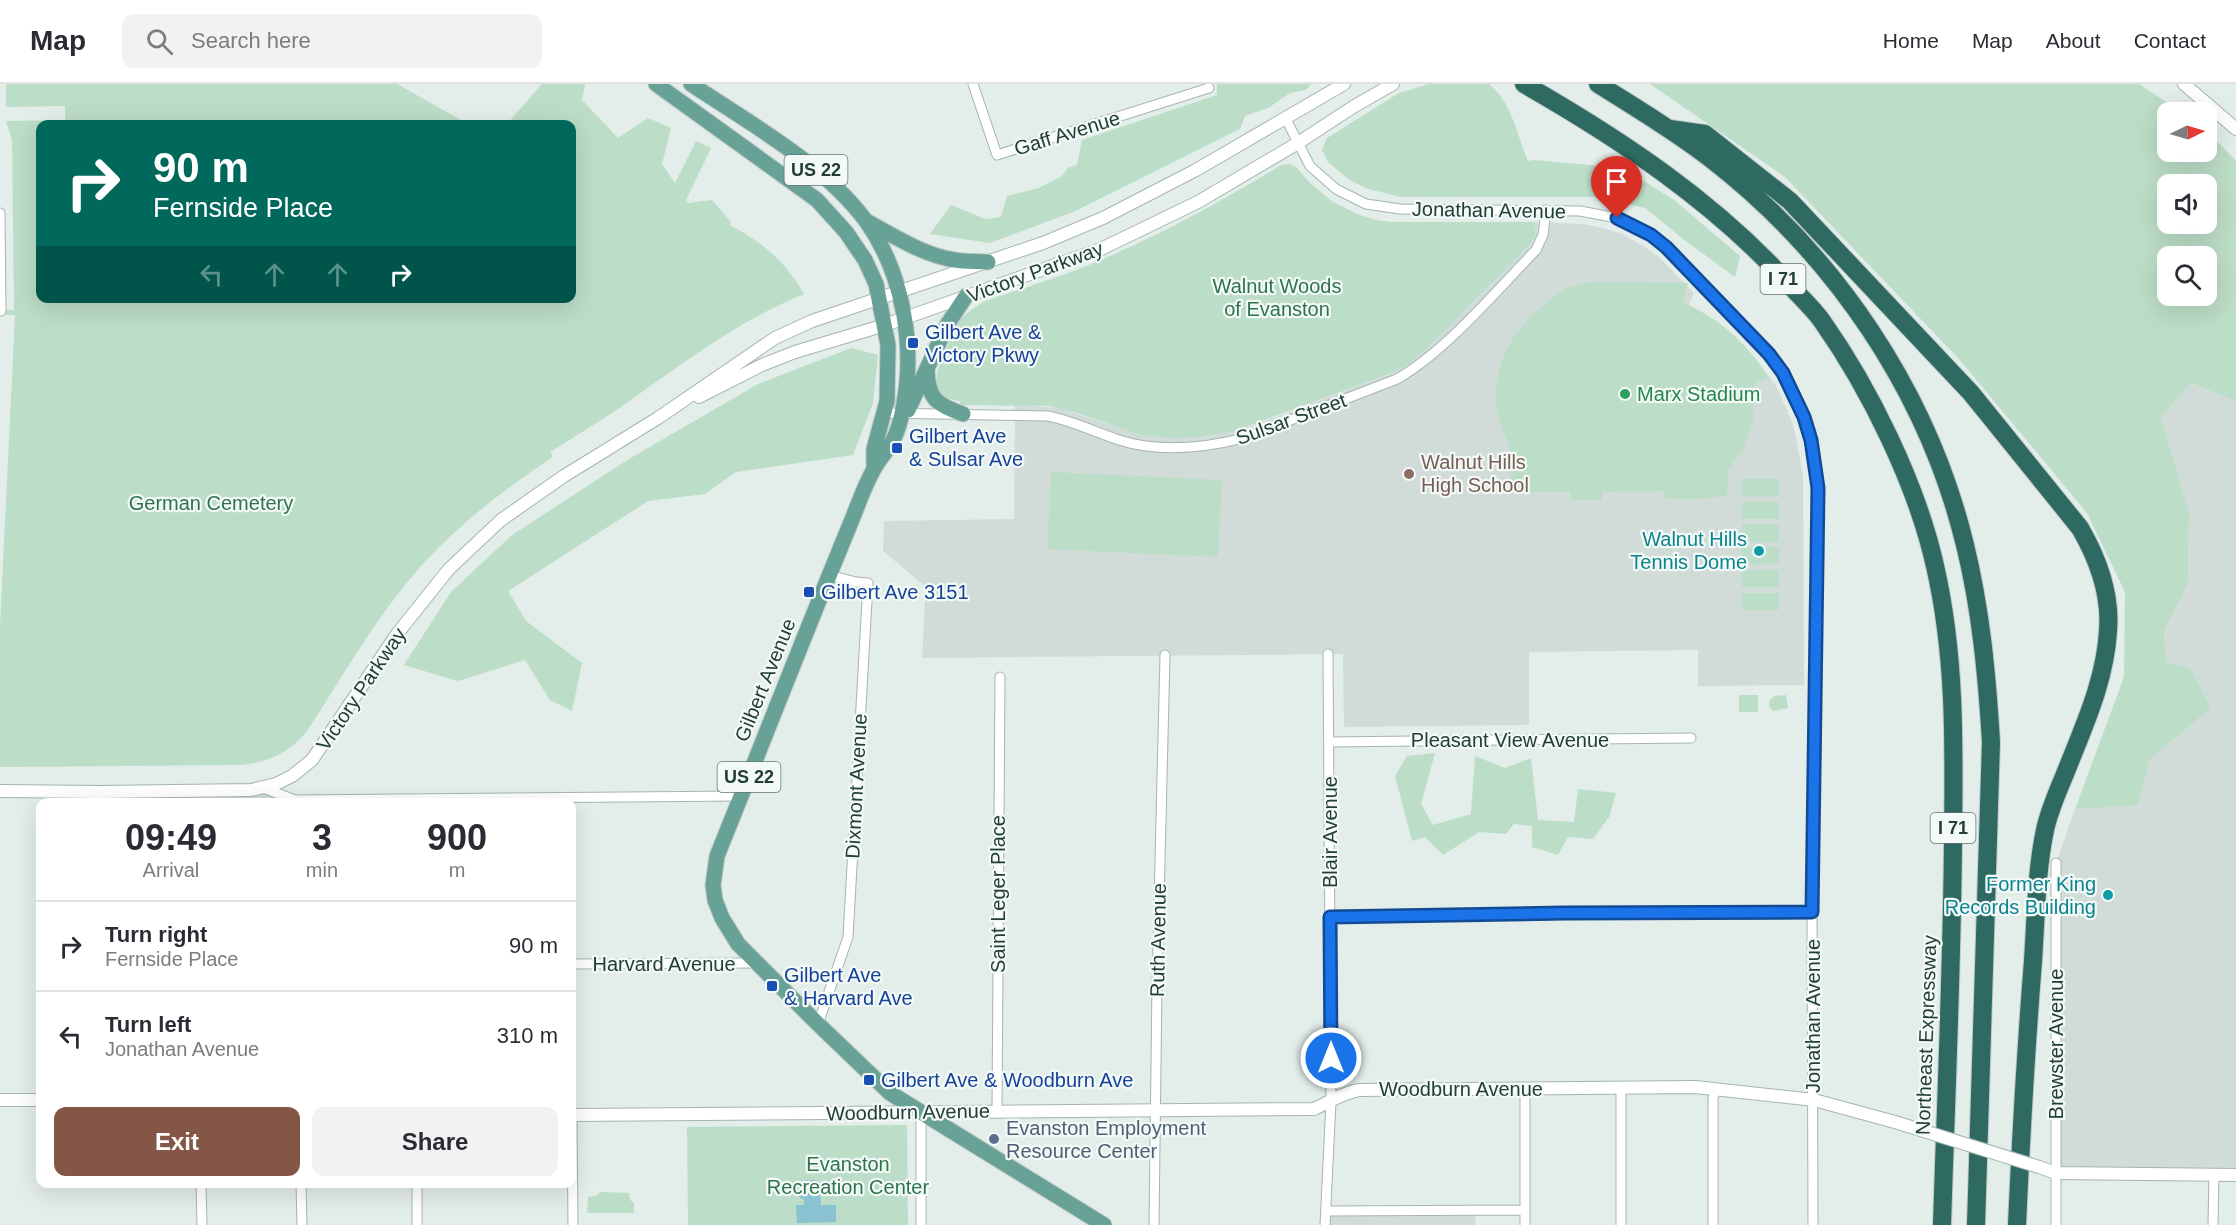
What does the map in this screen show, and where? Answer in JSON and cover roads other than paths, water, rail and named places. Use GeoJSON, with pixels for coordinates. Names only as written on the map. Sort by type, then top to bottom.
{"type":"FeatureCollection","features":[{"type":"Feature","properties":{"kind":"highway","name":"Northeast Expressway"},"geometry":{"type":"LineString","coordinates":[[1524,84],[1643,157],[1679,184],[1743,237],[1821,320],[1860,382],[1896,453],[1920,515],[1935,563],[1945,616],[1952,685],[1954,745],[1952,935],[1942,1225]]}},
{"type":"Feature","properties":{"kind":"highway","name":"I 71"},"geometry":{"type":"LineString","coordinates":[[1598,84],[1670,129],[1711,160],[1768,209],[1825,269],[1856,309],[1887,357],[1923,425],[1950,492],[1965,545],[1978,605],[1987,669],[1991,742],[1976,1225]]}},
{"type":"Feature","properties":{"kind":"highway"},"geometry":{"type":"LineString","coordinates":[[1670,129],[1704,134],[1790,201],[1823,234],[1971,393],[2022,456],[2080,528],[2089,543],[2103,580],[2108,607],[2108,631],[2102,675],[2093,705],[2049,812],[2041,854],[2023,1088],[2017,1225]]}},
{"type":"Feature","properties":{"kind":"main road","name":"Gilbert Avenue"},"geometry":{"type":"LineString","coordinates":[[656,84],[817,200],[856,246],[876,284],[885,325],[889,359],[888,392],[874,449],[874,469]]}},
{"type":"Feature","properties":{"kind":"main road","name":"US 22"},"geometry":{"type":"LineString","coordinates":[[691,84],[812,166],[827,178],[865,220],[886,259],[904,318],[908,347],[908,379],[904,413]]}},
{"type":"Feature","properties":{"kind":"main road"},"geometry":{"type":"LineString","coordinates":[[865,220],[928,253],[956,260],[988,262]]}},
{"type":"Feature","properties":{"kind":"main road"},"geometry":{"type":"LineString","coordinates":[[904,413],[947,325],[966,296]]}},
{"type":"Feature","properties":{"kind":"main road"},"geometry":{"type":"LineString","coordinates":[[927,370],[927,386],[936,400],[944,407],[963,414]]}},
{"type":"Feature","properties":{"kind":"main road","name":"Gilbert Avenue"},"geometry":{"type":"LineString","coordinates":[[904,413],[894,440],[874,469],[830,575],[717,856],[713,885],[715,900],[722,918],[738,944],[890,1093],[921,1112]]}},
{"type":"Feature","properties":{"kind":"main road","name":"US 22"},"geometry":{"type":"LineString","coordinates":[[921,1112],[1104,1225]]}},
{"type":"Feature","properties":{"kind":"street","name":"Gaff Avenue"},"geometry":{"type":"LineString","coordinates":[[973,84],[997,155],[1209,88]]}},
{"type":"Feature","properties":{"kind":"street","name":"Victory Parkway"},"geometry":{"type":"LineString","coordinates":[[0,791],[100,797],[226,791],[263,788],[292,776],[312,760],[397,634],[449,569],[476,542],[532,497],[658,418],[775,338],[812,321],[988,262],[1103,218],[1187,176],[1344,84]]}},
{"type":"Feature","properties":{"kind":"street","name":"Victory Parkway"},"geometry":{"type":"LineString","coordinates":[[658,418],[762,365],[795,352],[885,325],[1101,249],[1146,229],[1198,202],[1298,144],[1353,107],[1393,84]]}},
{"type":"Feature","properties":{"kind":"street"},"geometry":{"type":"LineString","coordinates":[[2184,84],[2236,129]]}},
{"type":"Feature","properties":{"kind":"street","name":"Jonathan Avenue"},"geometry":{"type":"LineString","coordinates":[[1286,119],[1310,166],[1324,180],[1348,196],[1366,204],[1400,209],[1580,211],[1617,218],[1651,235],[1666,247],[1769,354],[1783,373],[1804,417],[1813,448],[1818,488],[1812,912],[1813,1225]]}},
{"type":"Feature","properties":{"kind":"street","name":"Sulsar Street"},"geometry":{"type":"LineString","coordinates":[[884,413],[1048,416],[1068,420],[1118,439],[1157,447],[1224,443],[1244,438],[1397,380],[1429,358],[1536,250],[1543,234],[1546,210]]}},
{"type":"Feature","properties":{"kind":"street"},"geometry":{"type":"LineString","coordinates":[[0,213],[1,311]]}},
{"type":"Feature","properties":{"kind":"street","name":"Dixmont Avenue"},"geometry":{"type":"LineString","coordinates":[[818,1024],[848,937],[868,583],[830,575]]}},
{"type":"Feature","properties":{"kind":"street","name":"Blair Avenue"},"geometry":{"type":"LineString","coordinates":[[1325,1225],[1331,1102],[1328,654]]}},
{"type":"Feature","properties":{"kind":"street","name":"Ruth Avenue"},"geometry":{"type":"LineString","coordinates":[[1154,1225],[1156,985],[1165,655]]}},
{"type":"Feature","properties":{"kind":"street","name":"Saint Leger Place"},"geometry":{"type":"LineString","coordinates":[[997,1111],[1000,677]]}},
{"type":"Feature","properties":{"kind":"street","name":"Pleasant View Avenue"},"geometry":{"type":"LineString","coordinates":[[1329,742],[1690,738]]}},
{"type":"Feature","properties":{"kind":"street"},"geometry":{"type":"LineString","coordinates":[[263,788],[290,798]]}},
{"type":"Feature","properties":{"kind":"street"},"geometry":{"type":"LineString","coordinates":[[576,798],[741,796]]}},
{"type":"Feature","properties":{"kind":"street","name":"Brewster Avenue"},"geometry":{"type":"LineString","coordinates":[[2056,863],[2056,1225]]}},
{"type":"Feature","properties":{"kind":"street"},"geometry":{"type":"LineString","coordinates":[[1330,917],[1812,912]]}},
{"type":"Feature","properties":{"kind":"street","name":"Harvard Avenue"},"geometry":{"type":"LineString","coordinates":[[576,964],[756,963]]}},
{"type":"Feature","properties":{"kind":"street","name":"Woodburn Avenue"},"geometry":{"type":"LineString","coordinates":[[576,1115],[1314,1109],[1331,1102],[1345,1092],[1359,1090],[1695,1087],[1814,1100],[1895,1122],[2056,1173],[2236,1175]]}},
{"type":"Feature","properties":{"kind":"street"},"geometry":{"type":"LineString","coordinates":[[1621,1088],[1621,1225]]}},
{"type":"Feature","properties":{"kind":"street"},"geometry":{"type":"LineString","coordinates":[[1525,1089],[1525,1225]]}},
{"type":"Feature","properties":{"kind":"street"},"geometry":{"type":"LineString","coordinates":[[1713,1225],[1713,1098],[1716,1089]]}},
{"type":"Feature","properties":{"kind":"street"},"geometry":{"type":"LineString","coordinates":[[0,1100],[36,1100]]}},
{"type":"Feature","properties":{"kind":"street"},"geometry":{"type":"LineString","coordinates":[[921,1112],[921,1225]]}},
{"type":"Feature","properties":{"kind":"street"},"geometry":{"type":"LineString","coordinates":[[2213,1225],[2214,1175]]}},
{"type":"Feature","properties":{"kind":"street"},"geometry":{"type":"LineString","coordinates":[[201,1188],[202,1225]]}},
{"type":"Feature","properties":{"kind":"street"},"geometry":{"type":"LineString","coordinates":[[302,1188],[302,1225]]}},
{"type":"Feature","properties":{"kind":"street"},"geometry":{"type":"LineString","coordinates":[[417,1188],[417,1225]]}},
{"type":"Feature","properties":{"kind":"street"},"geometry":{"type":"LineString","coordinates":[[573,1188],[573,1225]]}},
{"type":"Feature","properties":{"kind":"street"},"geometry":{"type":"LineString","coordinates":[[1326,1211],[1525,1210]]}},
{"type":"Feature","properties":{"kind":"water"},"geometry":{"type":"Polygon","coordinates":[[[805,1180],[815,1180],[824,1184],[820,1192],[821,1205],[836,1205],[836,1222],[797,1223],[796,1205],[804,1205],[804,1200],[791,1192],[796,1184],[805,1180]]]}},
{"type":"Feature","properties":{"kind":"place","name":"Gilbert Ave & Victory Pkwy"},"geometry":{"type":"Point","coordinates":[913,343]}},
{"type":"Feature","properties":{"kind":"place","name":"Marx Stadium"},"geometry":{"type":"Point","coordinates":[1625,394]}},
{"type":"Feature","properties":{"kind":"place","name":"Gilbert Ave & Sulsar Ave"},"geometry":{"type":"Point","coordinates":[897,448]}},
{"type":"Feature","properties":{"kind":"place","name":"Walnut Hills High School"},"geometry":{"type":"Point","coordinates":[1409,474]}},
{"type":"Feature","properties":{"kind":"place","name":"Walnut Hills Tennis Dome"},"geometry":{"type":"Point","coordinates":[1759,551]}},
{"type":"Feature","properties":{"kind":"place","name":"Gilbert Ave 3151"},"geometry":{"type":"Point","coordinates":[809,592]}},
{"type":"Feature","properties":{"kind":"place","name":"Former King Records Building"},"geometry":{"type":"Point","coordinates":[2108,895]}},
{"type":"Feature","properties":{"kind":"place","name":"Gilbert Ave & Harvard Ave"},"geometry":{"type":"Point","coordinates":[772,986]}},
{"type":"Feature","properties":{"kind":"place","name":"Gilbert Ave & Woodburn Ave"},"geometry":{"type":"Point","coordinates":[869,1080]}},
{"type":"Feature","properties":{"kind":"place","name":"Evanston Employment Resource Center"},"geometry":{"type":"Point","coordinates":[994,1139]}},
{"type":"Feature","properties":{"kind":"park label","name":"Walnut Woods of Evanston"},"geometry":{"type":"Point","coordinates":[1277,298]}},
{"type":"Feature","properties":{"kind":"park label","name":"German Cemetery"},"geometry":{"type":"Point","coordinates":[211,503]}},
{"type":"Feature","properties":{"kind":"park label","name":"Evanston Recreation Center"},"geometry":{"type":"Point","coordinates":[848,1176]}}]}
